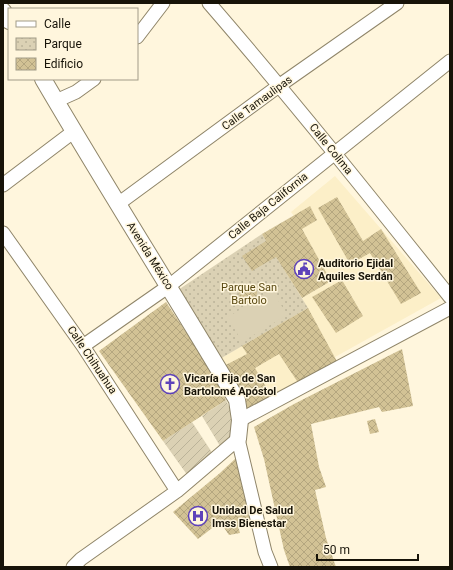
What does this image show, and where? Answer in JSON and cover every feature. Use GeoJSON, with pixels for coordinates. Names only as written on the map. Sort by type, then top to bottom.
{"type":"FeatureCollection","features":[{"type":"Feature","properties":{"kind":"street"},"geometry":{"type":"LineString","coordinates":[[138,36],[163,3]]}},
{"type":"Feature","properties":{"kind":"street","name":"Calle Colima"},"geometry":{"type":"LineString","coordinates":[[209,3],[280,85],[335,152],[450,297]]}},
{"type":"Feature","properties":{"kind":"street","name":"Calle Tamaulipas"},"geometry":{"type":"LineString","coordinates":[[118,204],[280,85],[397,3]]}},
{"type":"Feature","properties":{"kind":"street","name":"Calle Baja California"},"geometry":{"type":"LineString","coordinates":[[83,346],[169,286],[450,60]]}},
{"type":"Feature","properties":{"kind":"street","name":"Avenida México"},"geometry":{"type":"LineString","coordinates":[[44,80],[73,132],[169,286],[237,400],[240,420],[238,439]]}},
{"type":"Feature","properties":{"kind":"street"},"geometry":{"type":"LineString","coordinates":[[56,101],[76,92],[93,80]]}},
{"type":"Feature","properties":{"kind":"street"},"geometry":{"type":"LineString","coordinates":[[3,185],[73,132]]}},
{"type":"Feature","properties":{"kind":"street","name":"Calle Chihuahua"},"geometry":{"type":"LineString","coordinates":[[3,233],[83,346],[177,491]]}},
{"type":"Feature","properties":{"kind":"street"},"geometry":{"type":"LineString","coordinates":[[240,420],[450,308]]}},
{"type":"Feature","properties":{"kind":"street"},"geometry":{"type":"LineString","coordinates":[[73,567],[81,559],[177,491],[238,439],[265,552],[271,567]]}},
{"type":"Feature","properties":{"kind":"shaded area"},"geometry":{"type":"Polygon","coordinates":[[[335,176],[441,298],[335,357],[340,367],[245,416],[218,360],[307,308],[302,298],[331,281],[291,212],[335,176]]]}},
{"type":"Feature","properties":{"kind":"green space","name":"Parque San Bartolo"},"geometry":{"type":"Polygon","coordinates":[[[262,234],[308,308],[218,360],[175,292],[262,234]]]}},
{"type":"Feature","properties":{"kind":"green space"},"geometry":{"type":"Polygon","coordinates":[[[272,290],[287,315],[242,342],[228,317],[272,290]]]}},
{"type":"Feature","properties":{"kind":"green space"},"geometry":{"type":"Polygon","coordinates":[[[226,400],[236,421],[231,438],[220,446],[202,416],[226,400]]]}},
{"type":"Feature","properties":{"kind":"green space"},"geometry":{"type":"Polygon","coordinates":[[[192,422],[213,454],[188,476],[163,441],[192,422]]]}},
{"type":"Feature","properties":{"kind":"building"},"geometry":{"type":"Polygon","coordinates":[[[337,197],[363,241],[381,229],[421,293],[401,304],[370,253],[350,264],[318,208],[337,197]]]}},
{"type":"Feature","properties":{"kind":"building","name":"Auditorio Ejidal Aquiles Serdán"},"geometry":{"type":"Polygon","coordinates":[[[310,206],[317,220],[302,229],[331,281],[302,298],[276,257],[252,271],[242,256],[266,241],[262,234],[310,206]]]}},
{"type":"Feature","properties":{"kind":"building"},"geometry":{"type":"Polygon","coordinates":[[[342,280],[363,316],[336,333],[312,297],[342,280]]]}},
{"type":"Feature","properties":{"kind":"building"},"geometry":{"type":"Polygon","coordinates":[[[248,284],[254,287],[257,293],[254,299],[248,302],[242,299],[239,293],[242,287],[248,284]]]}},
{"type":"Feature","properties":{"kind":"building","name":"Vicaría Fija de San Bartolomé Apóstol"},"geometry":{"type":"Polygon","coordinates":[[[166,302],[209,367],[226,400],[163,441],[99,351],[166,302]]]}},
{"type":"Feature","properties":{"kind":"building"},"geometry":{"type":"Polygon","coordinates":[[[308,308],[340,367],[301,387],[279,354],[255,368],[274,401],[245,416],[222,367],[247,354],[242,346],[308,308]]]}},
{"type":"Feature","properties":{"kind":"building"},"geometry":{"type":"Polygon","coordinates":[[[402,349],[413,406],[382,412],[379,407],[311,424],[319,467],[326,487],[315,490],[326,538],[336,567],[290,567],[284,550],[264,459],[254,427],[294,404],[402,349]]]}},
{"type":"Feature","properties":{"kind":"building"},"geometry":{"type":"Polygon","coordinates":[[[375,419],[379,432],[370,434],[367,421],[375,419]]]}},
{"type":"Feature","properties":{"kind":"building"},"geometry":{"type":"Polygon","coordinates":[[[236,458],[246,501],[254,522],[238,526],[240,533],[229,535],[220,522],[198,539],[173,512],[236,458]]]}},
{"type":"Feature","properties":{"kind":"place","name":"Auditorio Ejidal Aquiles Serdán"},"geometry":{"type":"Point","coordinates":[304,269]}},
{"type":"Feature","properties":{"kind":"place","name":"Vicaría Fija de San Bartolomé Apóstol"},"geometry":{"type":"Point","coordinates":[170,384]}},
{"type":"Feature","properties":{"kind":"place","name":"Unidad De Salud Imss Bienestar"},"geometry":{"type":"Point","coordinates":[198,516]}}]}
